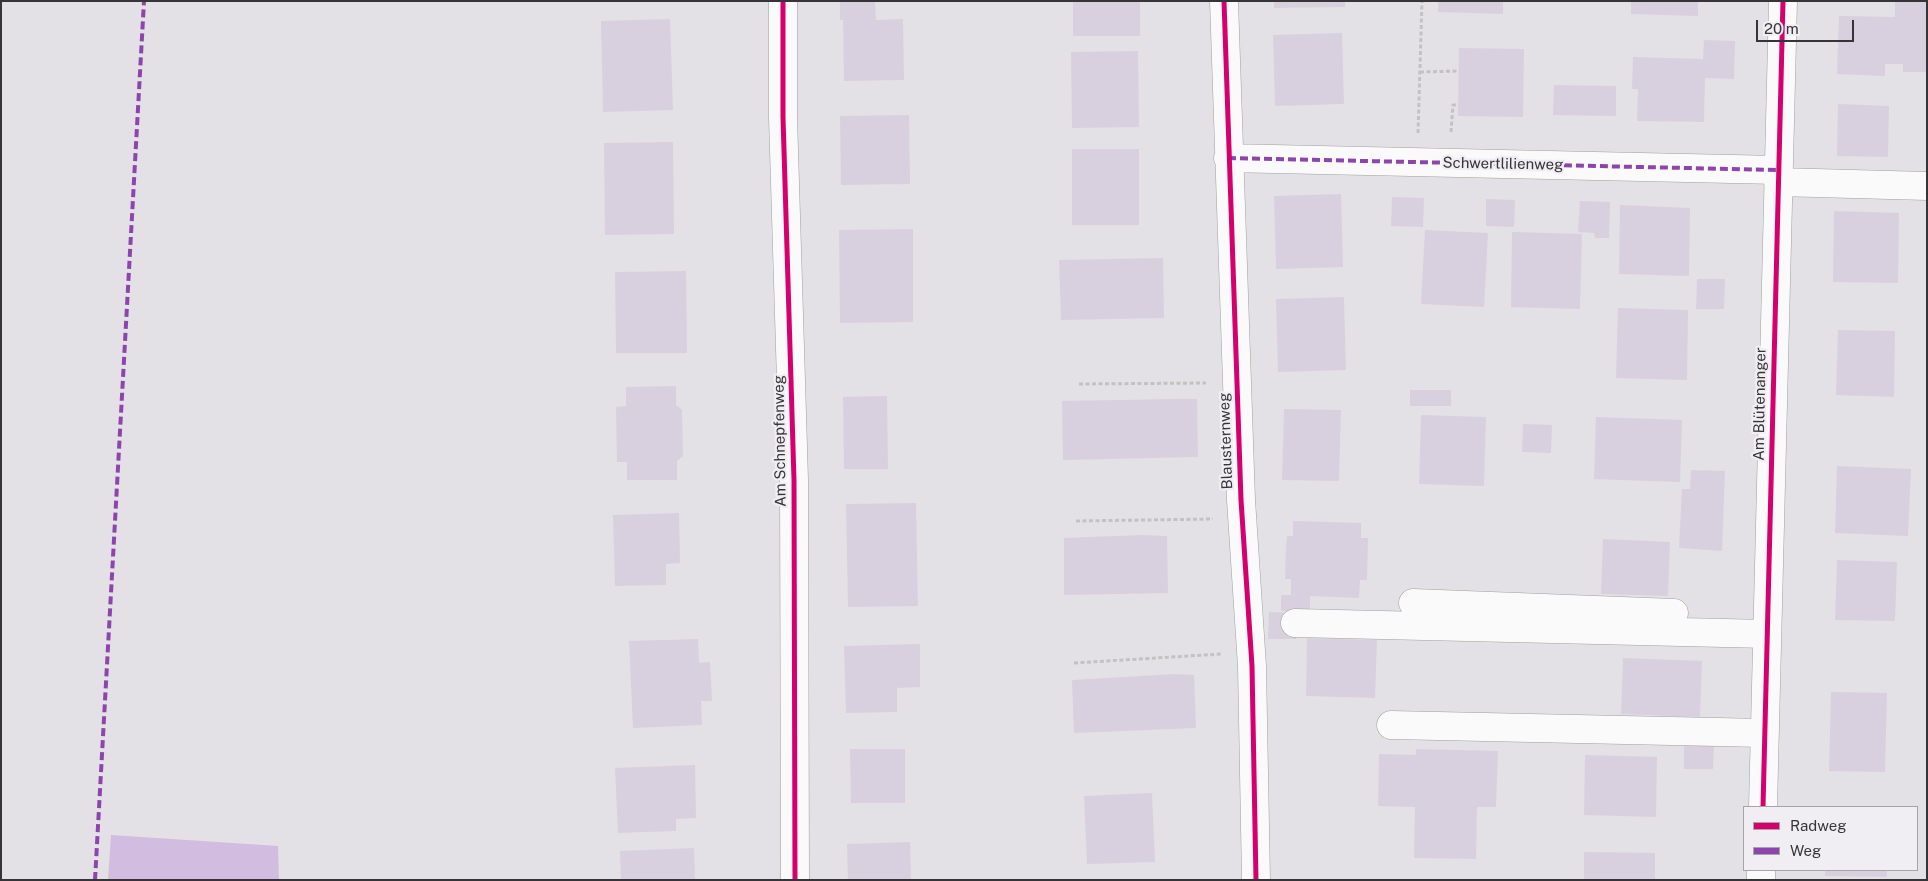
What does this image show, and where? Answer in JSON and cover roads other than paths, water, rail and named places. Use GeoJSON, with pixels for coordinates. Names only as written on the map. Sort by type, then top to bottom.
{"type":"FeatureCollection","features":[{"type":"Feature","properties":{"kind":"street","name":"Am Schnepfenweg"},"geometry":{"type":"LineString","coordinates":[[783,1],[783,117],[794,480],[795,880]]}},
{"type":"Feature","properties":{"kind":"street","name":"Blausternweg"},"geometry":{"type":"LineString","coordinates":[[1224,1],[1242,518],[1251,652],[1256,880]]}},
{"type":"Feature","properties":{"kind":"street","name":"Am Blütenanger"},"geometry":{"type":"LineString","coordinates":[[1762,806],[1783,1]]}},
{"type":"Feature","properties":{"kind":"street","name":"Schwertlilienweg"},"geometry":{"type":"LineString","coordinates":[[1228,158],[1418,162],[1778,176],[1927,186]]}},
{"type":"Feature","properties":{"kind":"street"},"geometry":{"type":"LineString","coordinates":[[1413,604],[1767,625]]}},
{"type":"Feature","properties":{"kind":"street"},"geometry":{"type":"LineString","coordinates":[[1296,623],[1767,625]]}},
{"type":"Feature","properties":{"kind":"street"},"geometry":{"type":"LineString","coordinates":[[1391,724],[1764,733]]}}]}
